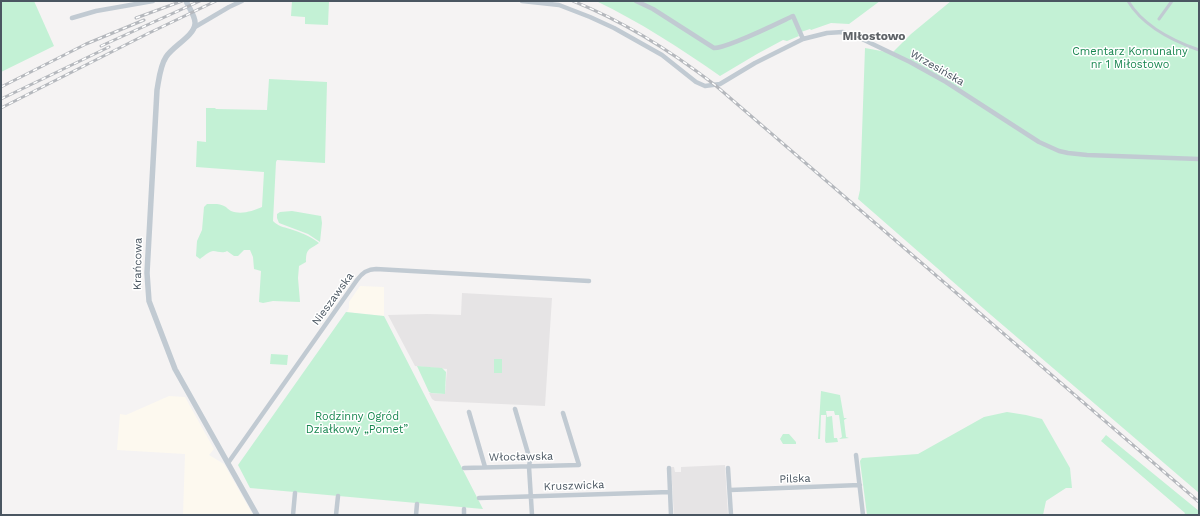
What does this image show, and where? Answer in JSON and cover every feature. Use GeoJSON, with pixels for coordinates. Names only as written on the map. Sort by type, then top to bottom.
{"type":"FeatureCollection","features":[{"type":"Feature","properties":{"kind":"street"},"geometry":{"type":"LineString","coordinates":[[72,18],[96,11],[153,1]]}},
{"type":"Feature","properties":{"kind":"street"},"geometry":{"type":"LineString","coordinates":[[186,1],[195,20],[195,27]]}},
{"type":"Feature","properties":{"kind":"street"},"geometry":{"type":"LineString","coordinates":[[195,27],[242,1]]}},
{"type":"Feature","properties":{"kind":"street","name":"Wrzesińska"},"geometry":{"type":"LineString","coordinates":[[522,1],[559,5],[614,28],[662,56],[696,82],[705,86],[720,84],[755,63],[803,39],[834,32],[849,34],[926,70],[1026,135],[1063,152],[1087,155],[1199,159]]}},
{"type":"Feature","properties":{"kind":"street"},"geometry":{"type":"LineString","coordinates":[[636,1],[714,48],[734,42],[793,16],[803,39]]}},
{"type":"Feature","properties":{"kind":"street"},"geometry":{"type":"LineString","coordinates":[[1128,1],[1135,11],[1162,33],[1174,40],[1199,50]]}},
{"type":"Feature","properties":{"kind":"street"},"geometry":{"type":"LineString","coordinates":[[1159,19],[1172,1]]}},
{"type":"Feature","properties":{"kind":"street","name":"Krańcowa"},"geometry":{"type":"LineString","coordinates":[[195,27],[190,34],[166,56],[162,66],[159,82],[155,112],[147,289],[152,310],[171,361],[257,515]]}},
{"type":"Feature","properties":{"kind":"street","name":"Nieszawska"},"geometry":{"type":"LineString","coordinates":[[228,463],[357,280],[365,272],[376,269],[589,281]]}},
{"type":"Feature","properties":{"kind":"street"},"geometry":{"type":"LineString","coordinates":[[515,410],[530,460],[529,466],[532,515]]}},
{"type":"Feature","properties":{"kind":"street"},"geometry":{"type":"LineString","coordinates":[[469,412],[485,467]]}},
{"type":"Feature","properties":{"kind":"street","name":"Włocławska"},"geometry":{"type":"LineString","coordinates":[[464,468],[579,465],[563,413]]}},
{"type":"Feature","properties":{"kind":"street"},"geometry":{"type":"LineString","coordinates":[[856,455],[864,515]]}},
{"type":"Feature","properties":{"kind":"street"},"geometry":{"type":"LineString","coordinates":[[669,468],[671,515]]}},
{"type":"Feature","properties":{"kind":"street"},"geometry":{"type":"LineString","coordinates":[[728,468],[731,515]]}},
{"type":"Feature","properties":{"kind":"street","name":"Pilska"},"geometry":{"type":"LineString","coordinates":[[730,490],[860,485]]}},
{"type":"Feature","properties":{"kind":"street","name":"Kruszwicka"},"geometry":{"type":"LineString","coordinates":[[479,498],[670,492]]}},
{"type":"Feature","properties":{"kind":"street"},"geometry":{"type":"LineString","coordinates":[[293,515],[295,493]]}},
{"type":"Feature","properties":{"kind":"street"},"geometry":{"type":"LineString","coordinates":[[336,515],[338,496]]}},
{"type":"Feature","properties":{"kind":"street"},"geometry":{"type":"LineString","coordinates":[[416,515],[417,504]]}},
{"type":"Feature","properties":{"kind":"street"},"geometry":{"type":"LineString","coordinates":[[464,509],[464,515]]}},
{"type":"Feature","properties":{"kind":"shaded area"},"geometry":{"type":"Polygon","coordinates":[[[360,286],[384,287],[384,316],[347,312],[349,302],[360,286]]]}},
{"type":"Feature","properties":{"kind":"shaded area"},"geometry":{"type":"Polygon","coordinates":[[[462,293],[552,298],[545,406],[435,401],[432,399],[429,393],[445,394],[447,369],[415,366],[388,315],[461,315],[462,293]]]}},
{"type":"Feature","properties":{"kind":"shaded area"},"geometry":{"type":"Polygon","coordinates":[[[169,396],[185,397],[214,449],[209,455],[224,464],[253,515],[183,515],[185,454],[117,450],[120,414],[126,415],[169,396]]]}},
{"type":"Feature","properties":{"kind":"shaded area"},"geometry":{"type":"Polygon","coordinates":[[[725,465],[728,515],[674,515],[671,467],[674,467],[675,472],[681,472],[681,467],[725,465]]]}},
{"type":"Feature","properties":{"kind":"green space"},"geometry":{"type":"Polygon","coordinates":[[[1,1],[34,1],[54,46],[1,72],[1,1]]]}},
{"type":"Feature","properties":{"kind":"green space"},"geometry":{"type":"Polygon","coordinates":[[[292,1],[329,1],[328,25],[305,24],[305,17],[291,16],[292,1]]]}},
{"type":"Feature","properties":{"kind":"green space"},"geometry":{"type":"Polygon","coordinates":[[[596,1],[880,1],[849,24],[831,23],[798,33],[799,36],[787,41],[783,40],[720,76],[660,36],[596,1]]]}},
{"type":"Feature","properties":{"kind":"green space","name":"Cmentarz Komunalny nr 1 Miłostowo"},"geometry":{"type":"Polygon","coordinates":[[[951,1],[1199,1],[1199,493],[858,199],[860,190],[865,48],[892,53],[911,34],[951,1]]]}},
{"type":"Feature","properties":{"kind":"green space"},"geometry":{"type":"Polygon","coordinates":[[[269,79],[327,82],[325,163],[277,160],[276,162],[273,221],[281,226],[305,234],[319,243],[307,252],[306,262],[299,266],[298,278],[300,302],[259,302],[261,271],[254,269],[253,257],[250,250],[244,250],[238,256],[234,256],[227,251],[213,251],[200,259],[196,256],[197,241],[202,230],[204,207],[207,204],[221,205],[231,211],[239,213],[262,207],[264,172],[196,167],[197,141],[206,142],[206,108],[267,110],[269,79]]]}},
{"type":"Feature","properties":{"kind":"green space"},"geometry":{"type":"Polygon","coordinates":[[[292,211],[321,216],[322,223],[320,242],[308,234],[279,223],[277,214],[280,212],[292,211]]]}},
{"type":"Feature","properties":{"kind":"green space","name":"Rodzinny Ogród Działkowy „Pomet”"},"geometry":{"type":"Polygon","coordinates":[[[346,312],[384,316],[483,509],[250,488],[238,465],[346,312]]]}},
{"type":"Feature","properties":{"kind":"green space"},"geometry":{"type":"Polygon","coordinates":[[[271,354],[288,355],[287,365],[270,364],[271,354]]]}},
{"type":"Feature","properties":{"kind":"green space"},"geometry":{"type":"Polygon","coordinates":[[[494,359],[502,359],[502,373],[494,373],[494,359]]]}},
{"type":"Feature","properties":{"kind":"green space"},"geometry":{"type":"Polygon","coordinates":[[[417,366],[442,368],[446,372],[445,394],[429,392],[417,366]]]}},
{"type":"Feature","properties":{"kind":"green space"},"geometry":{"type":"Polygon","coordinates":[[[821,391],[840,395],[844,418],[847,418],[844,420],[846,437],[849,438],[839,439],[842,437],[839,415],[835,415],[834,411],[826,411],[827,417],[832,416],[834,438],[837,438],[838,442],[826,443],[825,441],[826,415],[821,415],[820,439],[818,439],[821,391]]]}},
{"type":"Feature","properties":{"kind":"green space"},"geometry":{"type":"Polygon","coordinates":[[[1007,412],[1042,419],[1070,468],[1072,488],[1066,488],[1046,501],[1043,515],[867,515],[860,461],[862,458],[918,454],[984,417],[1007,412]]]}},
{"type":"Feature","properties":{"kind":"green space"},"geometry":{"type":"Polygon","coordinates":[[[783,434],[789,434],[796,444],[783,444],[780,439],[783,434]]]}},
{"type":"Feature","properties":{"kind":"green space"},"geometry":{"type":"Polygon","coordinates":[[[1106,435],[1199,511],[1199,515],[1184,515],[1185,513],[1101,441],[1106,435]]]}},
{"type":"Feature","properties":{"kind":"railway"},"geometry":{"type":"LineString","coordinates":[[136,18],[182,1]]}},
{"type":"Feature","properties":{"kind":"railway"},"geometry":{"type":"LineString","coordinates":[[101,46],[200,1]]}},
{"type":"Feature","properties":{"kind":"railway"},"geometry":{"type":"LineString","coordinates":[[1,108],[216,1]]}},
{"type":"Feature","properties":{"kind":"railway"},"geometry":{"type":"LineString","coordinates":[[573,1],[611,18],[647,38],[682,60],[715,85],[1199,502]]}},
{"type":"Feature","properties":{"kind":"railway"},"geometry":{"type":"LineString","coordinates":[[1,87],[86,44],[144,20]]}},
{"type":"Feature","properties":{"kind":"railway"},"geometry":{"type":"LineString","coordinates":[[1,99],[109,47]]}},
{"type":"Feature","properties":{"kind":"district","name":"Miłostowo"},"geometry":{"type":"Point","coordinates":[874,36]}}]}
